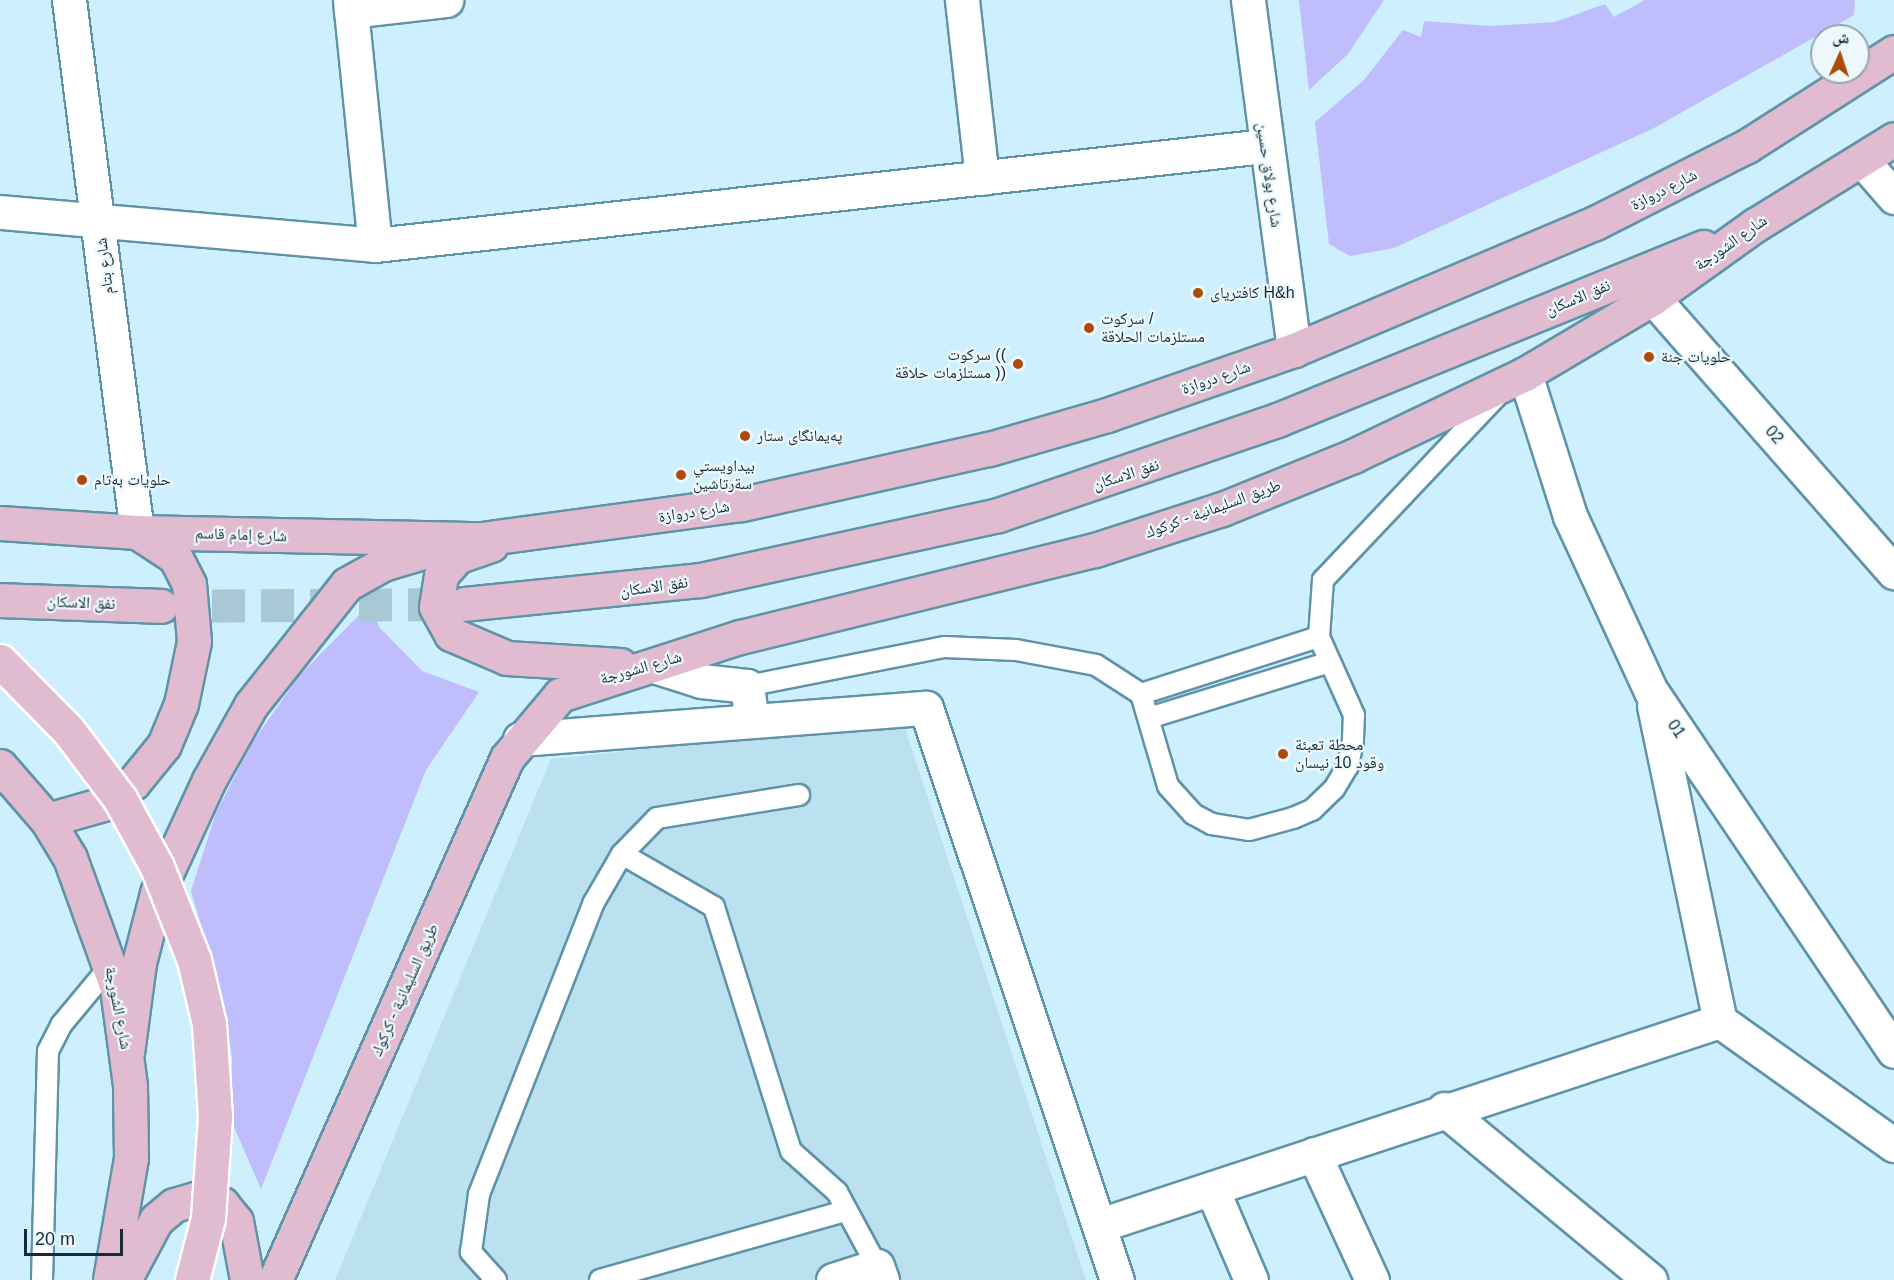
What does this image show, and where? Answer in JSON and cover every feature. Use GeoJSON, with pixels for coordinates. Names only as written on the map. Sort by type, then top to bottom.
{"type":"FeatureCollection","features":[{"type":"Feature","properties":{"kind":"main road","name":"شارع دروازة"},"geometry":{"type":"LineString","coordinates":[[482,539],[557,532],[742,504],[978,452],[1107,415],[1294,350],[1670,189],[1894,52]]}},
{"type":"Feature","properties":{"kind":"main road"},"geometry":{"type":"LineString","coordinates":[[1862,160],[1894,139]]}},
{"type":"Feature","properties":{"kind":"main road","name":"شارع الشورجة"},"geometry":{"type":"LineString","coordinates":[[1653,298],[1755,225],[1862,160]]}},
{"type":"Feature","properties":{"kind":"main road","name":"نفق الاسكان"},"geometry":{"type":"LineString","coordinates":[[464,604],[709,579],[1009,511],[1288,416],[1755,225]]}},
{"type":"Feature","properties":{"kind":"main road","name":"طريق السليمانية - كركوك"},"geometry":{"type":"LineString","coordinates":[[740,637],[1095,550],[1222,509],[1353,456],[1518,377],[1653,298]]}},
{"type":"Feature","properties":{"kind":"main road","name":"شارع إمام قاسم"},"geometry":{"type":"LineString","coordinates":[[0,523],[137,532],[482,539]]}},
{"type":"Feature","properties":{"kind":"main road"},"geometry":{"type":"LineString","coordinates":[[48,820],[103,804],[134,783],[164,745],[181,704],[194,641],[189,584],[175,557],[137,532]]}},
{"type":"Feature","properties":{"kind":"main road"},"geometry":{"type":"LineString","coordinates":[[557,532],[482,547],[451,562],[436,591],[443,626],[472,647],[507,658],[654,666]]}},
{"type":"Feature","properties":{"kind":"main road"},"geometry":{"type":"LineString","coordinates":[[127,1053],[139,963],[164,875],[209,780],[273,673],[331,600],[365,571],[482,539]]}},
{"type":"Feature","properties":{"kind":"main road","name":"نفق الاسكان"},"geometry":{"type":"LineString","coordinates":[[0,600],[161,606]]}},
{"type":"Feature","properties":{"kind":"main road","name":"شارع الشورجة"},"geometry":{"type":"LineString","coordinates":[[545,707],[578,687],[654,666],[740,637]]}},
{"type":"Feature","properties":{"kind":"main road"},"geometry":{"type":"LineString","coordinates":[[0,661],[69,730],[120,799],[158,867],[194,960],[209,1024],[215,1117],[208,1218],[192,1280]]}},
{"type":"Feature","properties":{"kind":"main road","name":"طريق السليمانية - كركوك"},"geometry":{"type":"LineString","coordinates":[[275,1280],[494,786],[520,739],[545,707]]}},
{"type":"Feature","properties":{"kind":"main road","name":"شارع الشورجة"},"geometry":{"type":"LineString","coordinates":[[0,766],[48,820],[89,898],[111,966],[127,1053],[131,1158],[110,1280]]}},
{"type":"Feature","properties":{"kind":"main road"},"geometry":{"type":"LineString","coordinates":[[124,1280],[156,1220],[174,1204],[198,1198],[222,1204],[236,1221],[247,1280]]}},
{"type":"Feature","properties":{"kind":"street","name":"شارع بتام"},"geometry":{"type":"LineString","coordinates":[[69,0],[100,222],[137,532]]}},
{"type":"Feature","properties":{"kind":"street"},"geometry":{"type":"LineString","coordinates":[[375,245],[350,5],[446,0]]}},
{"type":"Feature","properties":{"kind":"street"},"geometry":{"type":"LineString","coordinates":[[962,0],[982,178]]}},
{"type":"Feature","properties":{"kind":"street","name":"شارع بولاق حسين"},"geometry":{"type":"LineString","coordinates":[[1248,0],[1264,146],[1294,350]]}},
{"type":"Feature","properties":{"kind":"street"},"geometry":{"type":"LineString","coordinates":[[0,212],[375,245],[1264,146]]}},
{"type":"Feature","properties":{"kind":"street"},"geometry":{"type":"LineString","coordinates":[[1862,160],[1894,197]]}},
{"type":"Feature","properties":{"kind":"street","name":"02"},"geometry":{"type":"LineString","coordinates":[[1653,298],[1894,572]]}},
{"type":"Feature","properties":{"kind":"street","name":"01"},"geometry":{"type":"LineString","coordinates":[[1518,377],[1570,516],[1651,691],[1894,1051]]}},
{"type":"Feature","properties":{"kind":"street"},"geometry":{"type":"LineString","coordinates":[[654,666],[701,681],[747,686],[752,721]]}},
{"type":"Feature","properties":{"kind":"street"},"geometry":{"type":"LineString","coordinates":[[1651,691],[1720,1021],[1894,1145]]}},
{"type":"Feature","properties":{"kind":"street"},"geometry":{"type":"LineString","coordinates":[[520,739],[926,708],[1117,1280]]}},
{"type":"Feature","properties":{"kind":"street"},"geometry":{"type":"LineString","coordinates":[[1100,1226],[1444,1109],[1720,1021]]}},
{"type":"Feature","properties":{"kind":"street"},"geometry":{"type":"LineString","coordinates":[[1444,1109],[1650,1280]]}},
{"type":"Feature","properties":{"kind":"street"},"geometry":{"type":"LineString","coordinates":[[1314,1154],[1372,1280]]}},
{"type":"Feature","properties":{"kind":"street"},"geometry":{"type":"LineString","coordinates":[[1212,1189],[1251,1280]]}},
{"type":"Feature","properties":{"kind":"street"},"geometry":{"type":"LineString","coordinates":[[833,1280],[879,1273]]}},
{"type":"Feature","properties":{"kind":"lane"},"geometry":{"type":"LineString","coordinates":[[747,686],[904,652],[985,647],[1096,665],[1141,694],[1160,766],[1179,801],[1212,824],[1262,828],[1312,810],[1348,766],[1354,715],[1327,663],[1319,637],[1323,580],[1518,377]]}},
{"type":"Feature","properties":{"kind":"lane"},"geometry":{"type":"LineString","coordinates":[[1141,694],[1319,637]]}},
{"type":"Feature","properties":{"kind":"lane"},"geometry":{"type":"LineString","coordinates":[[1149,718],[1327,663]]}},
{"type":"Feature","properties":{"kind":"lane"},"geometry":{"type":"LineString","coordinates":[[496,1280],[471,1252],[479,1194],[593,904],[622,854],[657,818],[798,795]]}},
{"type":"Feature","properties":{"kind":"lane"},"geometry":{"type":"LineString","coordinates":[[622,854],[714,907],[791,1151],[825,1178],[846,1211],[879,1273]]}},
{"type":"Feature","properties":{"kind":"lane"},"geometry":{"type":"LineString","coordinates":[[42,1280],[48,1051],[62,1024],[111,966]]}},
{"type":"Feature","properties":{"kind":"lane"},"geometry":{"type":"LineString","coordinates":[[600,1280],[846,1211]]}},
{"type":"Feature","properties":{"kind":"shaded area"},"geometry":{"type":"Polygon","coordinates":[[[1299,0],[1384,0],[1348,54],[1309,90],[1299,0]]]}},
{"type":"Feature","properties":{"kind":"shaded area"},"geometry":{"type":"Polygon","coordinates":[[[1645,0],[1855,0],[1854,15],[1838,24],[1810,24],[1810,40],[1654,128],[1394,248],[1350,256],[1329,244],[1315,122],[1364,80],[1403,30],[1421,37],[1424,21],[1489,26],[1555,22],[1605,4],[1614,17],[1645,0]]]}},
{"type":"Feature","properties":{"kind":"shaded area"},"geometry":{"type":"Polygon","coordinates":[[[369,605],[380,628],[422,671],[479,692],[426,770],[261,1189],[231,1120],[232,1057],[223,1000],[191,891],[216,813],[252,743],[299,676],[369,605]]]}},
{"type":"Feature","properties":{"kind":"shaded area"},"geometry":{"type":"Polygon","coordinates":[[[903,722],[1086,1280],[335,1280],[551,759],[903,722]]]}},
{"type":"Feature","properties":{"kind":"tunnel"},"geometry":{"type":"LineString","coordinates":[[163,606],[464,604]]}},
{"type":"Feature","properties":{"kind":"place","name":"کافتریای H&h"},"geometry":{"type":"Point","coordinates":[1198,293]}},
{"type":"Feature","properties":{"kind":"place","name":"سركوت / مستلزمات الحلاقة"},"geometry":{"type":"Point","coordinates":[1089,328]}},
{"type":"Feature","properties":{"kind":"place","name":"حلویات جنة"},"geometry":{"type":"Point","coordinates":[1649,357]}},
{"type":"Feature","properties":{"kind":"place","name":"سركوت (( مستلزمات حلاقة ))"},"geometry":{"type":"Point","coordinates":[1018,364]}},
{"type":"Feature","properties":{"kind":"place","name":"پەیمانگای ستار"},"geometry":{"type":"Point","coordinates":[745,436]}},
{"type":"Feature","properties":{"kind":"place","name":"بيداويستي سةرتاشين"},"geometry":{"type":"Point","coordinates":[681,475]}},
{"type":"Feature","properties":{"kind":"place","name":"حلویات بەتام"},"geometry":{"type":"Point","coordinates":[82,480]}},
{"type":"Feature","properties":{"kind":"place","name":"محطة تعبئة وقود 10 نيسان"},"geometry":{"type":"Point","coordinates":[1283,754]}}]}
